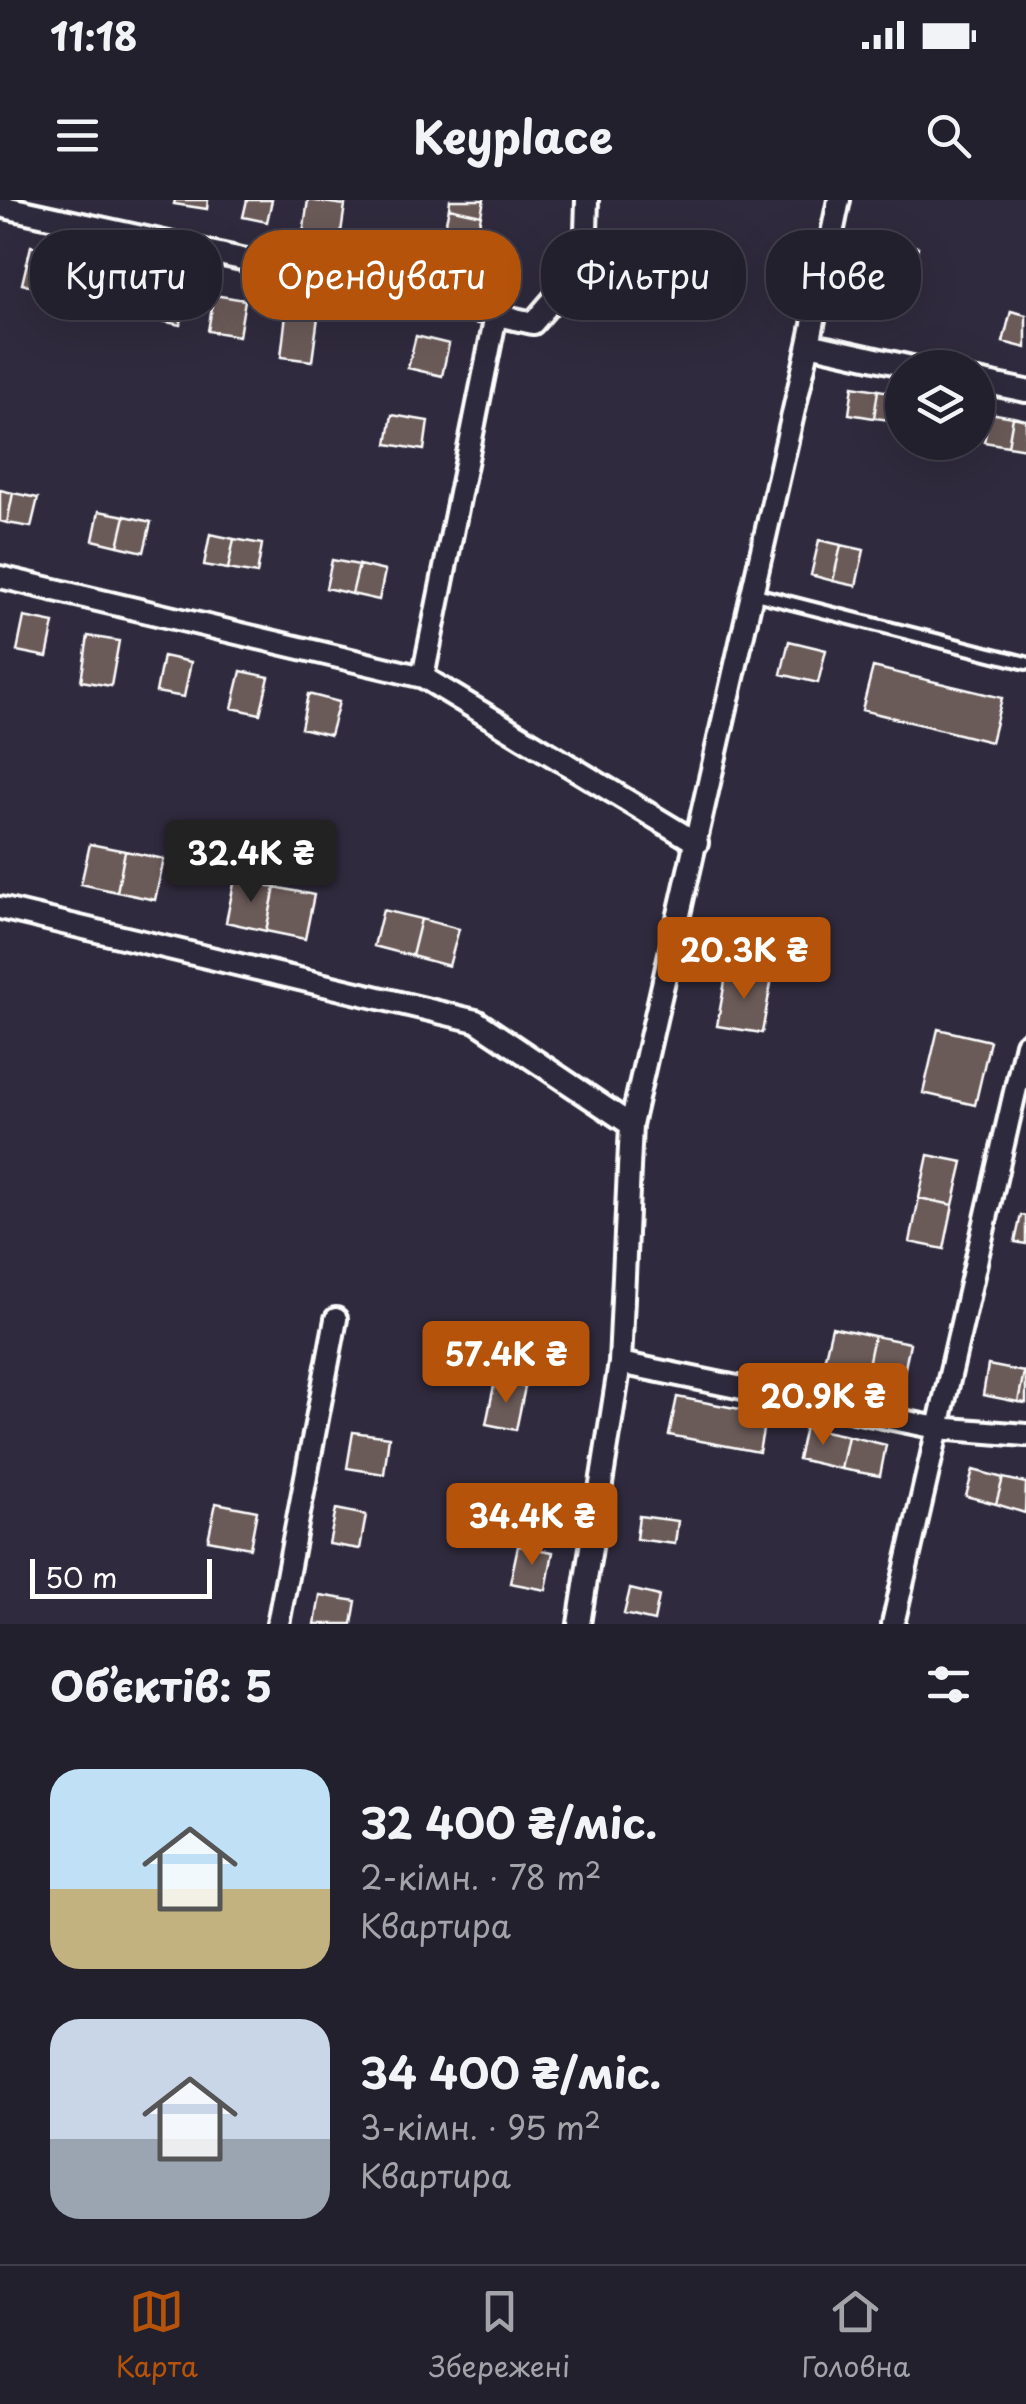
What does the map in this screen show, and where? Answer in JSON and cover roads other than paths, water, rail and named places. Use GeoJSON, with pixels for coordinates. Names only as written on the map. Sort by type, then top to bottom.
{"type":"FeatureCollection","features":[{"type":"Feature","properties":{"kind":"street"},"geometry":{"type":"LineString","coordinates":[[520,320],[534,323],[585,264],[587,200]]}},
{"type":"Feature","properties":{"kind":"street"},"geometry":{"type":"LineString","coordinates":[[579,1624],[620,1363],[631,1125],[839,200]]}},
{"type":"Feature","properties":{"kind":"street"},"geometry":{"type":"LineString","coordinates":[[0,206],[242,259]]}},
{"type":"Feature","properties":{"kind":"street"},"geometry":{"type":"LineString","coordinates":[[423,676],[495,320]]}},
{"type":"Feature","properties":{"kind":"street"},"geometry":{"type":"LineString","coordinates":[[809,344],[885,361]]}},
{"type":"Feature","properties":{"kind":"street"},"geometry":{"type":"LineString","coordinates":[[995,385],[1026,391]]}},
{"type":"Feature","properties":{"kind":"street"},"geometry":{"type":"LineString","coordinates":[[0,576],[423,676],[697,843]]}},
{"type":"Feature","properties":{"kind":"street"},"geometry":{"type":"LineString","coordinates":[[0,908],[476,1021],[631,1125]]}},
{"type":"Feature","properties":{"kind":"street"},"geometry":{"type":"LineString","coordinates":[[893,1624],[1026,1044]]}},
{"type":"Feature","properties":{"kind":"street"},"geometry":{"type":"LineString","coordinates":[[278,1624],[336,1319]]}},
{"type":"Feature","properties":{"kind":"street"},"geometry":{"type":"LineString","coordinates":[[620,1363],[937,1428],[1026,1435]]}},
{"type":"Feature","properties":{"kind":"lane"},"geometry":{"type":"LineString","coordinates":[[751,593],[1026,663]]}}]}
